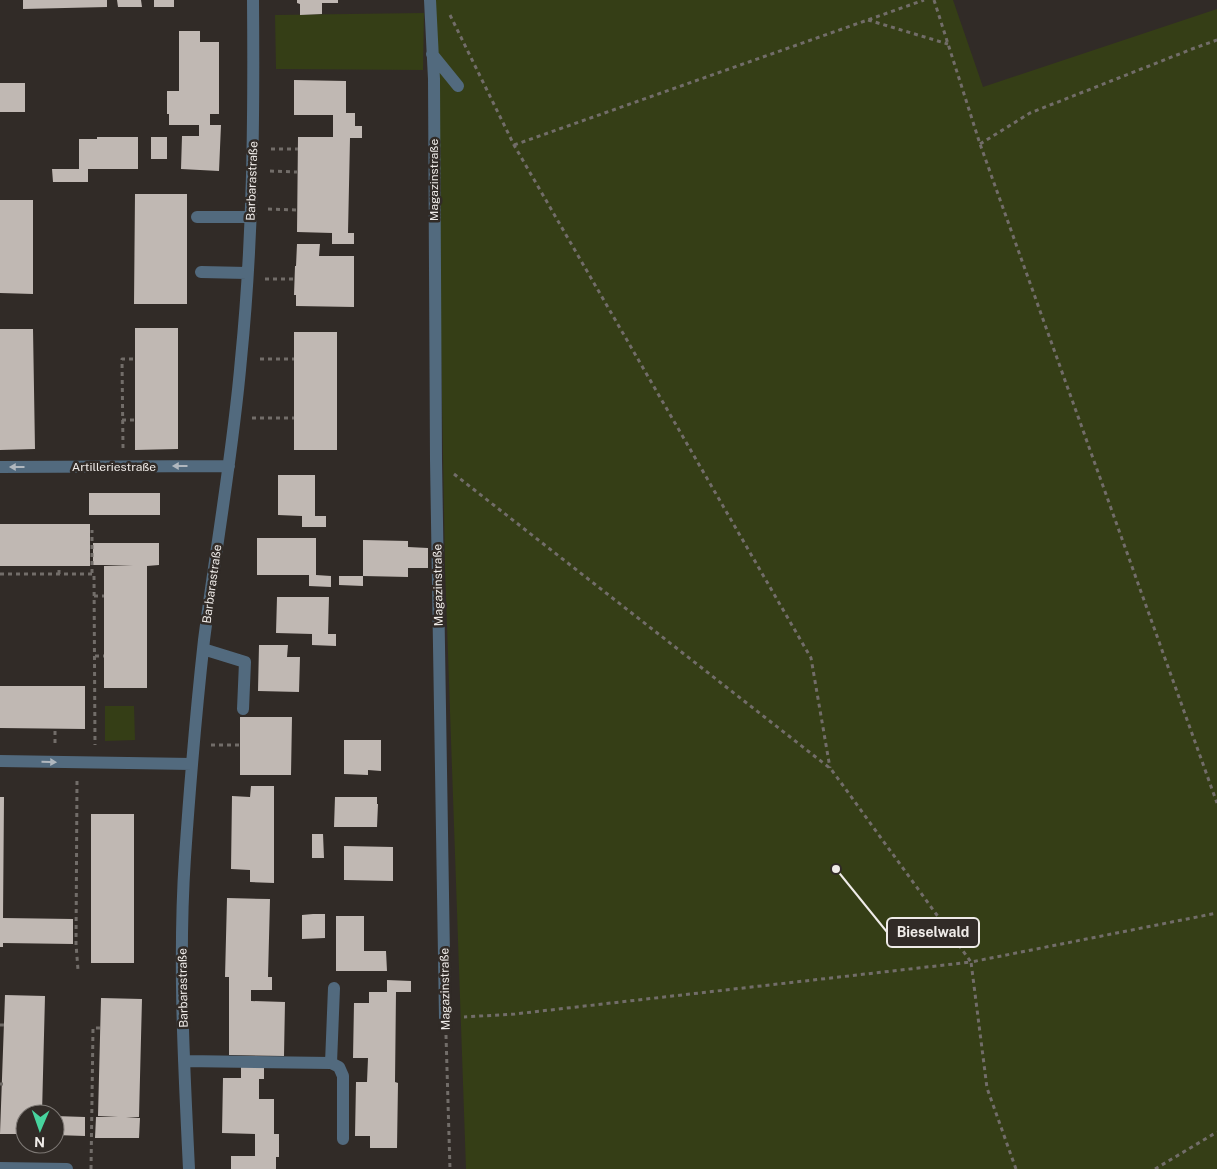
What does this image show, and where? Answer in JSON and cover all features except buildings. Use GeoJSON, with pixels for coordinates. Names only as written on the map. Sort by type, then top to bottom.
{"type":"FeatureCollection","features":[{"type":"Feature","properties":{"kind":"street","name":"Barbarastraße"},"geometry":{"type":"LineString","coordinates":[[189,1169],[184,1061],[183,906],[192,764],[203,649],[242,359],[253,171],[253,0]]}},
{"type":"Feature","properties":{"kind":"street","name":"Magazinstraße"},"geometry":{"type":"LineString","coordinates":[[430,0],[445,1018]]}},
{"type":"Feature","properties":{"kind":"street"},"geometry":{"type":"LineString","coordinates":[[432,54],[458,86]]}},
{"type":"Feature","properties":{"kind":"street"},"geometry":{"type":"LineString","coordinates":[[197,217],[251,213]]}},
{"type":"Feature","properties":{"kind":"street"},"geometry":{"type":"LineString","coordinates":[[201,272],[247,276]]}},
{"type":"Feature","properties":{"kind":"street","name":"Artilleriestraße"},"geometry":{"type":"LineString","coordinates":[[0,467],[229,466]]}},
{"type":"Feature","properties":{"kind":"street"},"geometry":{"type":"LineString","coordinates":[[203,649],[245,662],[243,709]]}},
{"type":"Feature","properties":{"kind":"street"},"geometry":{"type":"LineString","coordinates":[[0,761],[192,764]]}},
{"type":"Feature","properties":{"kind":"street"},"geometry":{"type":"LineString","coordinates":[[331,1063],[334,988]]}},
{"type":"Feature","properties":{"kind":"street"},"geometry":{"type":"LineString","coordinates":[[184,1061],[331,1063],[339,1067],[344,1076],[343,1139]]}},
{"type":"Feature","properties":{"kind":"street"},"geometry":{"type":"LineString","coordinates":[[0,1168],[67,1169]]}},
{"type":"Feature","properties":{"kind":"path"},"geometry":{"type":"LineString","coordinates":[[514,145],[924,0]]}},
{"type":"Feature","properties":{"kind":"path"},"geometry":{"type":"LineString","coordinates":[[934,0],[980,144],[1217,803]]}},
{"type":"Feature","properties":{"kind":"path"},"geometry":{"type":"LineString","coordinates":[[447,8],[514,145],[811,658],[830,769]]}},
{"type":"Feature","properties":{"kind":"path"},"geometry":{"type":"LineString","coordinates":[[868,20],[948,44]]}},
{"type":"Feature","properties":{"kind":"path"},"geometry":{"type":"LineString","coordinates":[[980,144],[1030,113],[1217,40]]}},
{"type":"Feature","properties":{"kind":"path"},"geometry":{"type":"LineString","coordinates":[[253,149],[298,149]]}},
{"type":"Feature","properties":{"kind":"path"},"geometry":{"type":"LineString","coordinates":[[253,171],[297,172]]}},
{"type":"Feature","properties":{"kind":"path"},"geometry":{"type":"LineString","coordinates":[[251,213],[297,210]]}},
{"type":"Feature","properties":{"kind":"path"},"geometry":{"type":"LineString","coordinates":[[247,276],[295,279]]}},
{"type":"Feature","properties":{"kind":"path"},"geometry":{"type":"LineString","coordinates":[[123,466],[122,359],[135,359]]}},
{"type":"Feature","properties":{"kind":"path"},"geometry":{"type":"LineString","coordinates":[[242,359],[294,359]]}},
{"type":"Feature","properties":{"kind":"path"},"geometry":{"type":"LineString","coordinates":[[234,418],[294,418]]}},
{"type":"Feature","properties":{"kind":"path"},"geometry":{"type":"LineString","coordinates":[[122,420],[135,420]]}},
{"type":"Feature","properties":{"kind":"path"},"geometry":{"type":"LineString","coordinates":[[436,460],[830,769],[971,962],[987,1088],[1016,1169]]}},
{"type":"Feature","properties":{"kind":"path"},"geometry":{"type":"LineString","coordinates":[[92,530],[95,763]]}},
{"type":"Feature","properties":{"kind":"path"},"geometry":{"type":"LineString","coordinates":[[59,566],[59,574]]}},
{"type":"Feature","properties":{"kind":"path"},"geometry":{"type":"LineString","coordinates":[[0,574],[92,574]]}},
{"type":"Feature","properties":{"kind":"path"},"geometry":{"type":"LineString","coordinates":[[94,596],[104,596]]}},
{"type":"Feature","properties":{"kind":"path"},"geometry":{"type":"LineString","coordinates":[[95,656],[104,656]]}},
{"type":"Feature","properties":{"kind":"path"},"geometry":{"type":"LineString","coordinates":[[194,745],[240,745]]}},
{"type":"Feature","properties":{"kind":"path"},"geometry":{"type":"LineString","coordinates":[[77,763],[76,944],[78,970]]}},
{"type":"Feature","properties":{"kind":"path"},"geometry":{"type":"LineString","coordinates":[[445,1018],[515,1014],[971,962],[1217,913]]}},
{"type":"Feature","properties":{"kind":"path","name":"Magazinstraße"},"geometry":{"type":"LineString","coordinates":[[445,1018],[450,1169]]}},
{"type":"Feature","properties":{"kind":"path"},"geometry":{"type":"LineString","coordinates":[[91,1169],[93,1028],[100,1028]]}},
{"type":"Feature","properties":{"kind":"path"},"geometry":{"type":"LineString","coordinates":[[92,1086],[99,1086]]}},
{"type":"Feature","properties":{"kind":"path"},"geometry":{"type":"LineString","coordinates":[[1155,1169],[1217,1132]]}},
{"type":"Feature","properties":{"kind":"green space"},"geometry":{"type":"Polygon","coordinates":[[[435,0],[953,0],[983,87],[1217,9],[1217,1169],[466,1169],[445,568],[435,0]]]}},
{"type":"Feature","properties":{"kind":"green space"},"geometry":{"type":"Polygon","coordinates":[[[424,13],[423,70],[276,69],[275,15],[424,13]]]}},
{"type":"Feature","properties":{"kind":"green space"},"geometry":{"type":"Polygon","coordinates":[[[105,706],[134,706],[135,740],[105,741],[105,706]]]}},
{"type":"Feature","properties":{"kind":"place","name":"Bieselwald"},"geometry":{"type":"Point","coordinates":[836,869]}}]}
